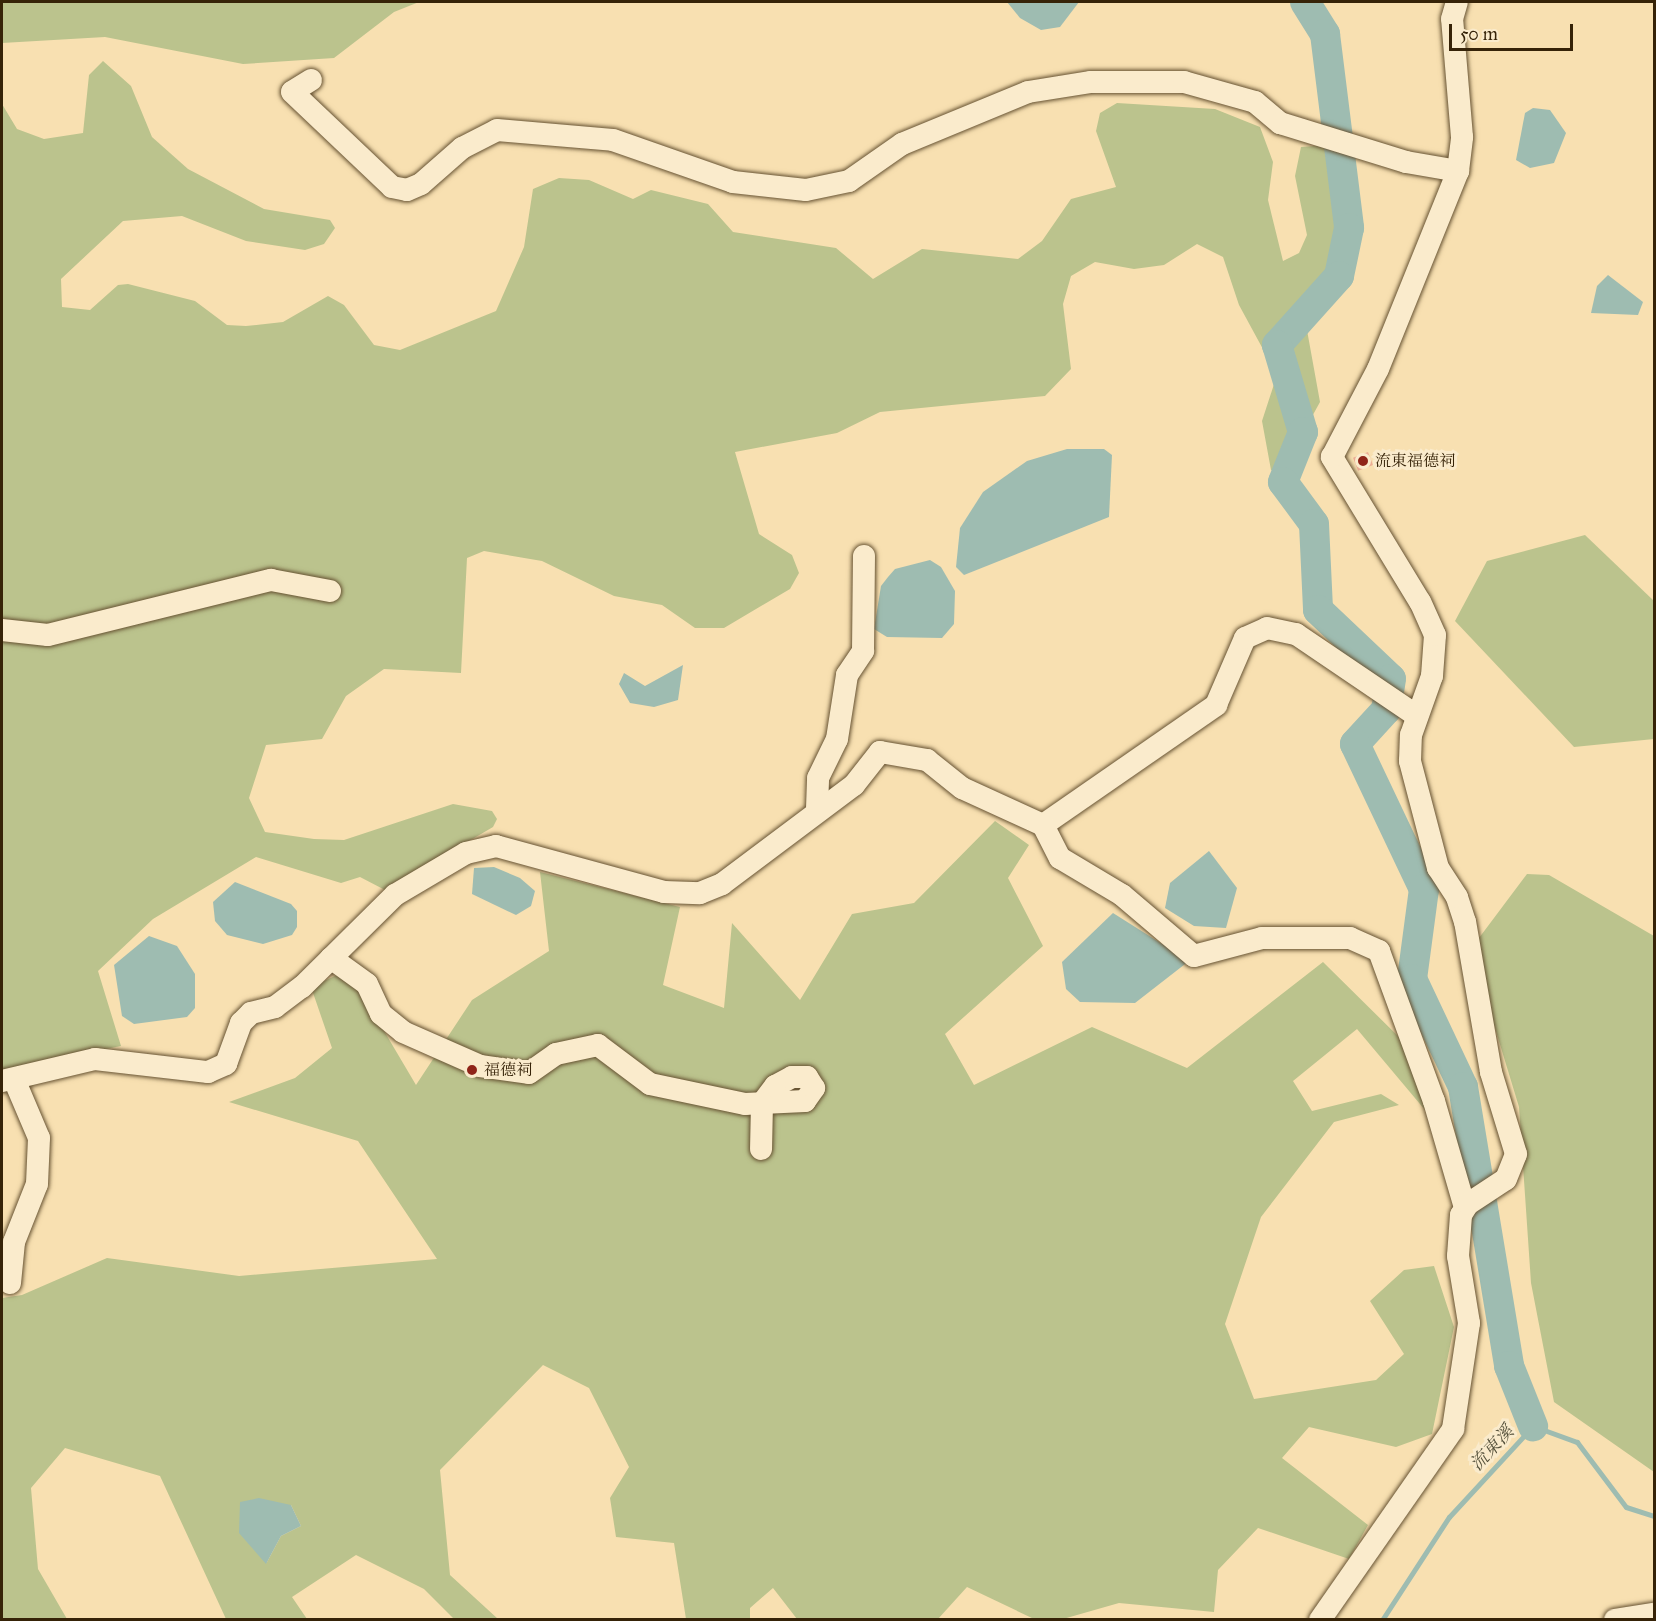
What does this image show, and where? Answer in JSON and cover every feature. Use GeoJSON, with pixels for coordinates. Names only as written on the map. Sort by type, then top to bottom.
{"type":"FeatureCollection","features":[{"type":"Feature","properties":{"kind":"street"},"geometry":{"type":"LineString","coordinates":[[1457,2],[1452,19],[1462,137],[1458,171],[1378,369],[1332,457],[1420,602],[1435,635],[1432,676],[1417,716],[1410,761],[1438,868],[1457,897],[1465,922],[1491,1072],[1515,1141],[1516,1154],[1506,1179],[1493,1192],[1466,1206]]}},
{"type":"Feature","properties":{"kind":"street"},"geometry":{"type":"LineString","coordinates":[[311,80],[292,92],[392,187],[407,190],[421,184],[462,148],[497,130],[613,140],[733,182],[806,190],[849,182],[902,144],[1028,92],[1091,82],[1184,82],[1255,102],[1280,123],[1406,162],[1458,171]]}},
{"type":"Feature","properties":{"kind":"street"},"geometry":{"type":"LineString","coordinates":[[817,809],[819,778],[837,739],[847,675],[863,651],[864,556]]}},
{"type":"Feature","properties":{"kind":"street"},"geometry":{"type":"LineString","coordinates":[[2,630],[48,635],[271,580],[330,591]]}},
{"type":"Feature","properties":{"kind":"street"},"geometry":{"type":"LineString","coordinates":[[1043,825],[1216,705],[1245,638],[1267,628],[1296,634],[1417,716]]}},
{"type":"Feature","properties":{"kind":"street"},"geometry":{"type":"LineString","coordinates":[[10,1282],[14,1242],[37,1184],[39,1138],[8,1080],[94,1059],[208,1072],[226,1064],[241,1023],[251,1012],[275,1007],[331,958],[395,895],[466,853],[496,846],[664,892],[700,893],[722,884],[817,809],[854,785],[879,752],[927,760],[962,788],[1043,825],[1060,858],[1122,895],[1194,956],[1262,938],[1350,938],[1379,951],[1434,1101],[1466,1206],[1458,1256],[1469,1323],[1453,1429],[1320,1620]]}},
{"type":"Feature","properties":{"kind":"street"},"geometry":{"type":"LineString","coordinates":[[331,958],[367,984],[381,1014],[403,1032],[480,1066],[529,1073],[556,1054],[598,1045],[650,1084],[762,1103],[760,1149]]}},
{"type":"Feature","properties":{"kind":"street"},"geometry":{"type":"LineString","coordinates":[[1615,1620],[1654,1614]]}},
{"type":"Feature","properties":{"kind":"green space"},"geometry":{"type":"Polygon","coordinates":[[[2,2],[419,2],[394,12],[334,58],[243,64],[105,37],[2,43],[2,2]]]}},
{"type":"Feature","properties":{"kind":"green space"},"geometry":{"type":"Polygon","coordinates":[[[103,61],[131,86],[152,137],[188,169],[264,209],[330,220],[335,228],[324,244],[305,250],[246,241],[182,216],[123,221],[61,279],[62,307],[90,310],[118,285],[128,284],[195,301],[227,325],[246,326],[283,322],[328,296],[344,305],[374,345],[400,350],[496,311],[524,247],[533,189],[559,178],[589,180],[633,199],[651,190],[708,204],[733,232],[836,248],[873,279],[922,249],[1018,259],[1042,241],[1071,199],[1116,187],[1096,131],[1100,113],[1117,103],[1215,109],[1260,127],[1273,162],[1268,200],[1283,261],[1299,253],[1307,235],[1295,176],[1301,147],[1329,145],[1344,179],[1349,274],[1303,308],[1320,402],[1281,473],[1271,470],[1262,421],[1277,375],[1239,305],[1223,257],[1197,244],[1164,265],[1134,269],[1095,262],[1071,276],[1063,304],[1071,369],[1045,396],[880,412],[837,433],[735,452],[759,534],[792,555],[799,573],[790,589],[724,628],[695,628],[662,605],[614,596],[542,561],[484,551],[467,558],[461,673],[384,669],[346,696],[322,739],[266,745],[249,798],[265,832],[314,839],[344,840],[453,804],[492,811],[497,819],[493,827],[385,890],[360,877],[341,883],[256,857],[153,919],[98,971],[121,1046],[2,1070],[2,104],[17,129],[44,139],[83,133],[89,75],[103,61]]]}},
{"type":"Feature","properties":{"kind":"green space"},"geometry":{"type":"Polygon","coordinates":[[[1585,535],[1654,601],[1654,739],[1574,747],[1455,621],[1487,561],[1585,535]]]}},
{"type":"Feature","properties":{"kind":"green space"},"geometry":{"type":"Polygon","coordinates":[[[995,821],[1029,845],[1008,878],[1043,946],[945,1034],[974,1085],[1092,1027],[1187,1068],[1323,962],[1405,1043],[1425,1110],[1357,1029],[1293,1081],[1312,1111],[1381,1094],[1399,1105],[1334,1122],[1261,1217],[1225,1324],[1254,1399],[1376,1380],[1404,1354],[1370,1301],[1404,1270],[1434,1266],[1454,1327],[1432,1434],[1396,1447],[1309,1427],[1282,1458],[1368,1525],[1349,1559],[1258,1528],[1218,1570],[1214,1612],[1119,1603],[1063,1619],[1034,1619],[967,1587],[938,1619],[797,1619],[773,1588],[750,1608],[750,1619],[686,1619],[674,1543],[616,1537],[610,1498],[629,1467],[589,1388],[543,1365],[440,1470],[450,1575],[498,1619],[454,1619],[424,1589],[356,1555],[292,1597],[307,1619],[226,1619],[160,1476],[65,1448],[31,1488],[38,1569],[67,1619],[2,1620],[2,1298],[22,1295],[107,1258],[239,1276],[437,1259],[358,1141],[229,1102],[295,1078],[332,1048],[311,987],[348,970],[416,1085],[472,1000],[549,951],[540,872],[680,907],[663,985],[724,1008],[732,923],[800,1000],[852,914],[914,903],[995,821]],[[291,1505],[266,1564],[281,1536],[301,1526],[291,1505]]]}},
{"type":"Feature","properties":{"kind":"green space"},"geometry":{"type":"Polygon","coordinates":[[[1527,874],[1549,875],[1654,936],[1654,1472],[1554,1402],[1531,1283],[1519,1107],[1485,995],[1479,938],[1527,874]]]}},
{"type":"Feature","properties":{"kind":"water"},"geometry":{"type":"Polygon","coordinates":[[[1007,2],[1079,2],[1060,27],[1041,30],[1020,18],[1007,2]]]}},
{"type":"Feature","properties":{"kind":"water"},"geometry":{"type":"Polygon","coordinates":[[[1533,108],[1550,110],[1566,133],[1554,163],[1530,168],[1516,160],[1525,113],[1533,108]]]}},
{"type":"Feature","properties":{"kind":"water"},"geometry":{"type":"Polygon","coordinates":[[[1608,275],[1643,302],[1638,315],[1591,313],[1597,286],[1608,275]]]}},
{"type":"Feature","properties":{"kind":"water"},"geometry":{"type":"Polygon","coordinates":[[[1067,449],[1104,449],[1112,455],[1109,517],[964,575],[956,567],[960,528],[983,492],[1027,461],[1067,449]]]}},
{"type":"Feature","properties":{"kind":"water"},"geometry":{"type":"Polygon","coordinates":[[[930,560],[941,567],[955,591],[954,624],[942,638],[887,637],[874,629],[881,586],[888,577],[895,569],[930,560]]]}},
{"type":"Feature","properties":{"kind":"water"},"geometry":{"type":"Polygon","coordinates":[[[683,665],[678,700],[654,707],[630,703],[619,684],[624,673],[645,686],[683,665]]]}},
{"type":"Feature","properties":{"kind":"water"},"geometry":{"type":"Polygon","coordinates":[[[1209,851],[1237,888],[1226,928],[1194,926],[1165,908],[1170,883],[1209,851]]]}},
{"type":"Feature","properties":{"kind":"water"},"geometry":{"type":"Polygon","coordinates":[[[494,867],[520,878],[535,891],[531,906],[516,915],[472,894],[474,868],[494,867]]]}},
{"type":"Feature","properties":{"kind":"water"},"geometry":{"type":"Polygon","coordinates":[[[235,882],[291,904],[297,911],[297,927],[292,935],[263,944],[227,935],[215,921],[213,902],[235,882]]]}},
{"type":"Feature","properties":{"kind":"water"},"geometry":{"type":"Polygon","coordinates":[[[1113,913],[1189,961],[1135,1003],[1080,1002],[1066,989],[1062,962],[1113,913]]]}},
{"type":"Feature","properties":{"kind":"water"},"geometry":{"type":"Polygon","coordinates":[[[149,936],[177,946],[195,974],[195,1008],[187,1017],[134,1024],[122,1016],[114,965],[149,936]]]}},
{"type":"Feature","properties":{"kind":"water"},"geometry":{"type":"Polygon","coordinates":[[[259,1498],[291,1505],[301,1526],[281,1536],[266,1564],[239,1533],[240,1502],[259,1498]]]}},
{"type":"Feature","properties":{"kind":"building","name":"流東福德祠"},"geometry":{"type":"Polygon","coordinates":[[[1368,452],[1373,465],[1358,471],[1353,458],[1368,452]]]}},
{"type":"Feature","properties":{"kind":"waterway"},"geometry":{"type":"LineString","coordinates":[[1305,2],[1325,34],[1349,228],[1339,276],[1277,345],[1303,432],[1283,482],[1314,524],[1318,610],[1391,679],[1386,710],[1355,744],[1424,889],[1412,979],[1463,1087],[1509,1366],[1533,1426]]}},
{"type":"Feature","properties":{"kind":"waterway","name":"流東溪"},"geometry":{"type":"LineString","coordinates":[[1382,1620],[1449,1517],[1533,1426],[1577,1442],[1626,1507],[1654,1516]]}},
{"type":"Feature","properties":{"kind":"place","name":"流東福德祠"},"geometry":{"type":"Point","coordinates":[1363,461]}},
{"type":"Feature","properties":{"kind":"place","name":"福德祠"},"geometry":{"type":"Point","coordinates":[472,1070]}}]}
